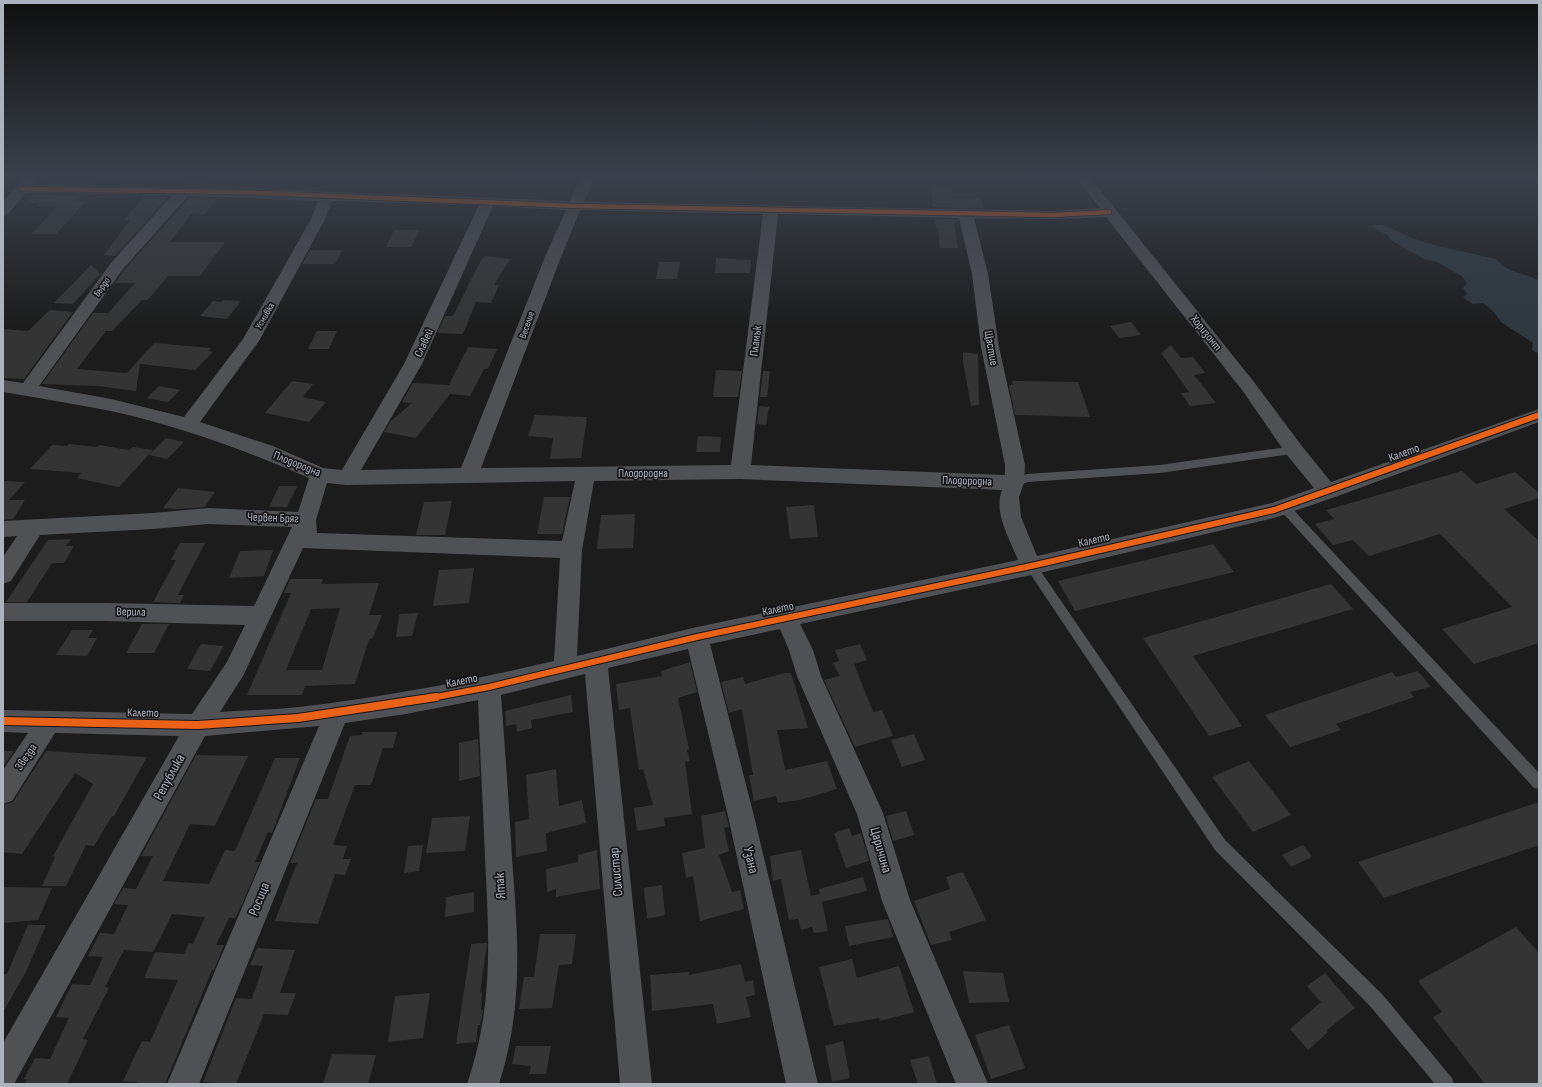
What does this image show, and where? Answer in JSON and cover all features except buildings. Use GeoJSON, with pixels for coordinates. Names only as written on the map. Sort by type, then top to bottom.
{"type":"FeatureCollection","features":[{"type":"Feature","properties":{"kind":"street","name":"Бърдо"},"geometry":{"type":"LineString","coordinates":[[28,389],[117,266],[153,227]]}},
{"type":"Feature","properties":{"kind":"street","name":"Усмивка"},"geometry":{"type":"LineString","coordinates":[[188,425],[250,341],[314,227]]}},
{"type":"Feature","properties":{"kind":"street","name":"Славей"},"geometry":{"type":"LineString","coordinates":[[347,478],[414,364],[476,227]]}},
{"type":"Feature","properties":{"kind":"street","name":"Веселие"},"geometry":{"type":"LineString","coordinates":[[468,474],[510,371],[547,271],[567,227]]}},
{"type":"Feature","properties":{"kind":"street","name":"Пламък"},"geometry":{"type":"LineString","coordinates":[[740,472],[769,227]]}},
{"type":"Feature","properties":{"kind":"street","name":"Щастие"},"geometry":{"type":"LineString","coordinates":[[968,227],[980,274],[990,347],[1005,422],[1016,465],[1014,483],[1009,497],[1011,517],[1031,566]]}},
{"type":"Feature","properties":{"kind":"street","name":"Хоризонт"},"geometry":{"type":"LineString","coordinates":[[1121,227],[1248,386],[1294,450],[1328,492]]}},
{"type":"Feature","properties":{"kind":"street","name":"Плодородна"},"geometry":{"type":"LineString","coordinates":[[3,386],[28,389],[111,405],[188,425],[266,451],[320,475],[347,478],[468,474],[740,472],[1014,483]]}},
{"type":"Feature","properties":{"kind":"street","name":"Калето"},"geometry":{"type":"LineString","coordinates":[[3,721],[198,725],[336,714],[406,704],[489,687],[697,637],[1031,566],[1284,507],[1539,415]]}},
{"type":"Feature","properties":{"kind":"street"},"geometry":{"type":"LineString","coordinates":[[565,668],[571,550],[586,474]]}},
{"type":"Feature","properties":{"kind":"street","name":"Република"},"geometry":{"type":"LineString","coordinates":[[3,1073],[198,725],[235,669],[306,520],[320,475]]}},
{"type":"Feature","properties":{"kind":"street","name":"Червен Бряг"},"geometry":{"type":"LineString","coordinates":[[3,529],[33,529],[208,516],[306,520],[307,541],[571,550]]}},
{"type":"Feature","properties":{"kind":"street"},"geometry":{"type":"LineString","coordinates":[[3,575],[33,529]]}},
{"type":"Feature","properties":{"kind":"street","name":"Верила"},"geometry":{"type":"LineString","coordinates":[[3,612],[106,612],[259,616]]}},
{"type":"Feature","properties":{"kind":"street","name":"Царичина"},"geometry":{"type":"LineString","coordinates":[[786,618],[801,650],[809,676],[870,813],[896,901],[972,1084]]}},
{"type":"Feature","properties":{"kind":"street","name":"Узана"},"geometry":{"type":"LineString","coordinates":[[697,637],[743,824],[802,1084]]}},
{"type":"Feature","properties":{"kind":"street","name":"Силистар"},"geometry":{"type":"LineString","coordinates":[[596,661],[636,1084]]}},
{"type":"Feature","properties":{"kind":"street","name":"Ятак"},"geometry":{"type":"LineString","coordinates":[[483,1084],[489,1066],[499,1020],[504,951],[489,687]]}},
{"type":"Feature","properties":{"kind":"street","name":"Росица"},"geometry":{"type":"LineString","coordinates":[[183,1084],[336,714]]}},
{"type":"Feature","properties":{"kind":"street","name":"Звезда"},"geometry":{"type":"LineString","coordinates":[[3,792],[49,722]]}},
{"type":"Feature","properties":{"kind":"lane","name":"Плодородна"},"geometry":{"type":"LineString","coordinates":[[1014,483],[1027,478],[1160,469],[1294,450]]}},
{"type":"Feature","properties":{"kind":"lane"},"geometry":{"type":"LineString","coordinates":[[1284,507],[1539,783]]}},
{"type":"Feature","properties":{"kind":"lane"},"geometry":{"type":"LineString","coordinates":[[1031,566],[1220,845],[1376,1000],[1446,1084]]}},
{"type":"Feature","properties":{"kind":"shaded area"},"geometry":{"type":"Polygon","coordinates":[[[1371,227],[1387,227],[1412,238],[1438,246],[1496,259],[1500,264],[1510,270],[1539,280],[1539,354],[1532,350],[1533,343],[1501,322],[1494,312],[1483,303],[1473,304],[1463,297],[1467,294],[1463,288],[1467,284],[1463,277],[1437,262],[1424,259],[1392,241],[1388,235],[1371,227]]]}},
{"type":"Feature","properties":{"kind":"cycle path"},"geometry":{"type":"LineString","coordinates":[[3,721],[198,725],[298,718],[406,703],[489,687],[697,637],[1031,566],[1274,510],[1539,415]]}}]}
